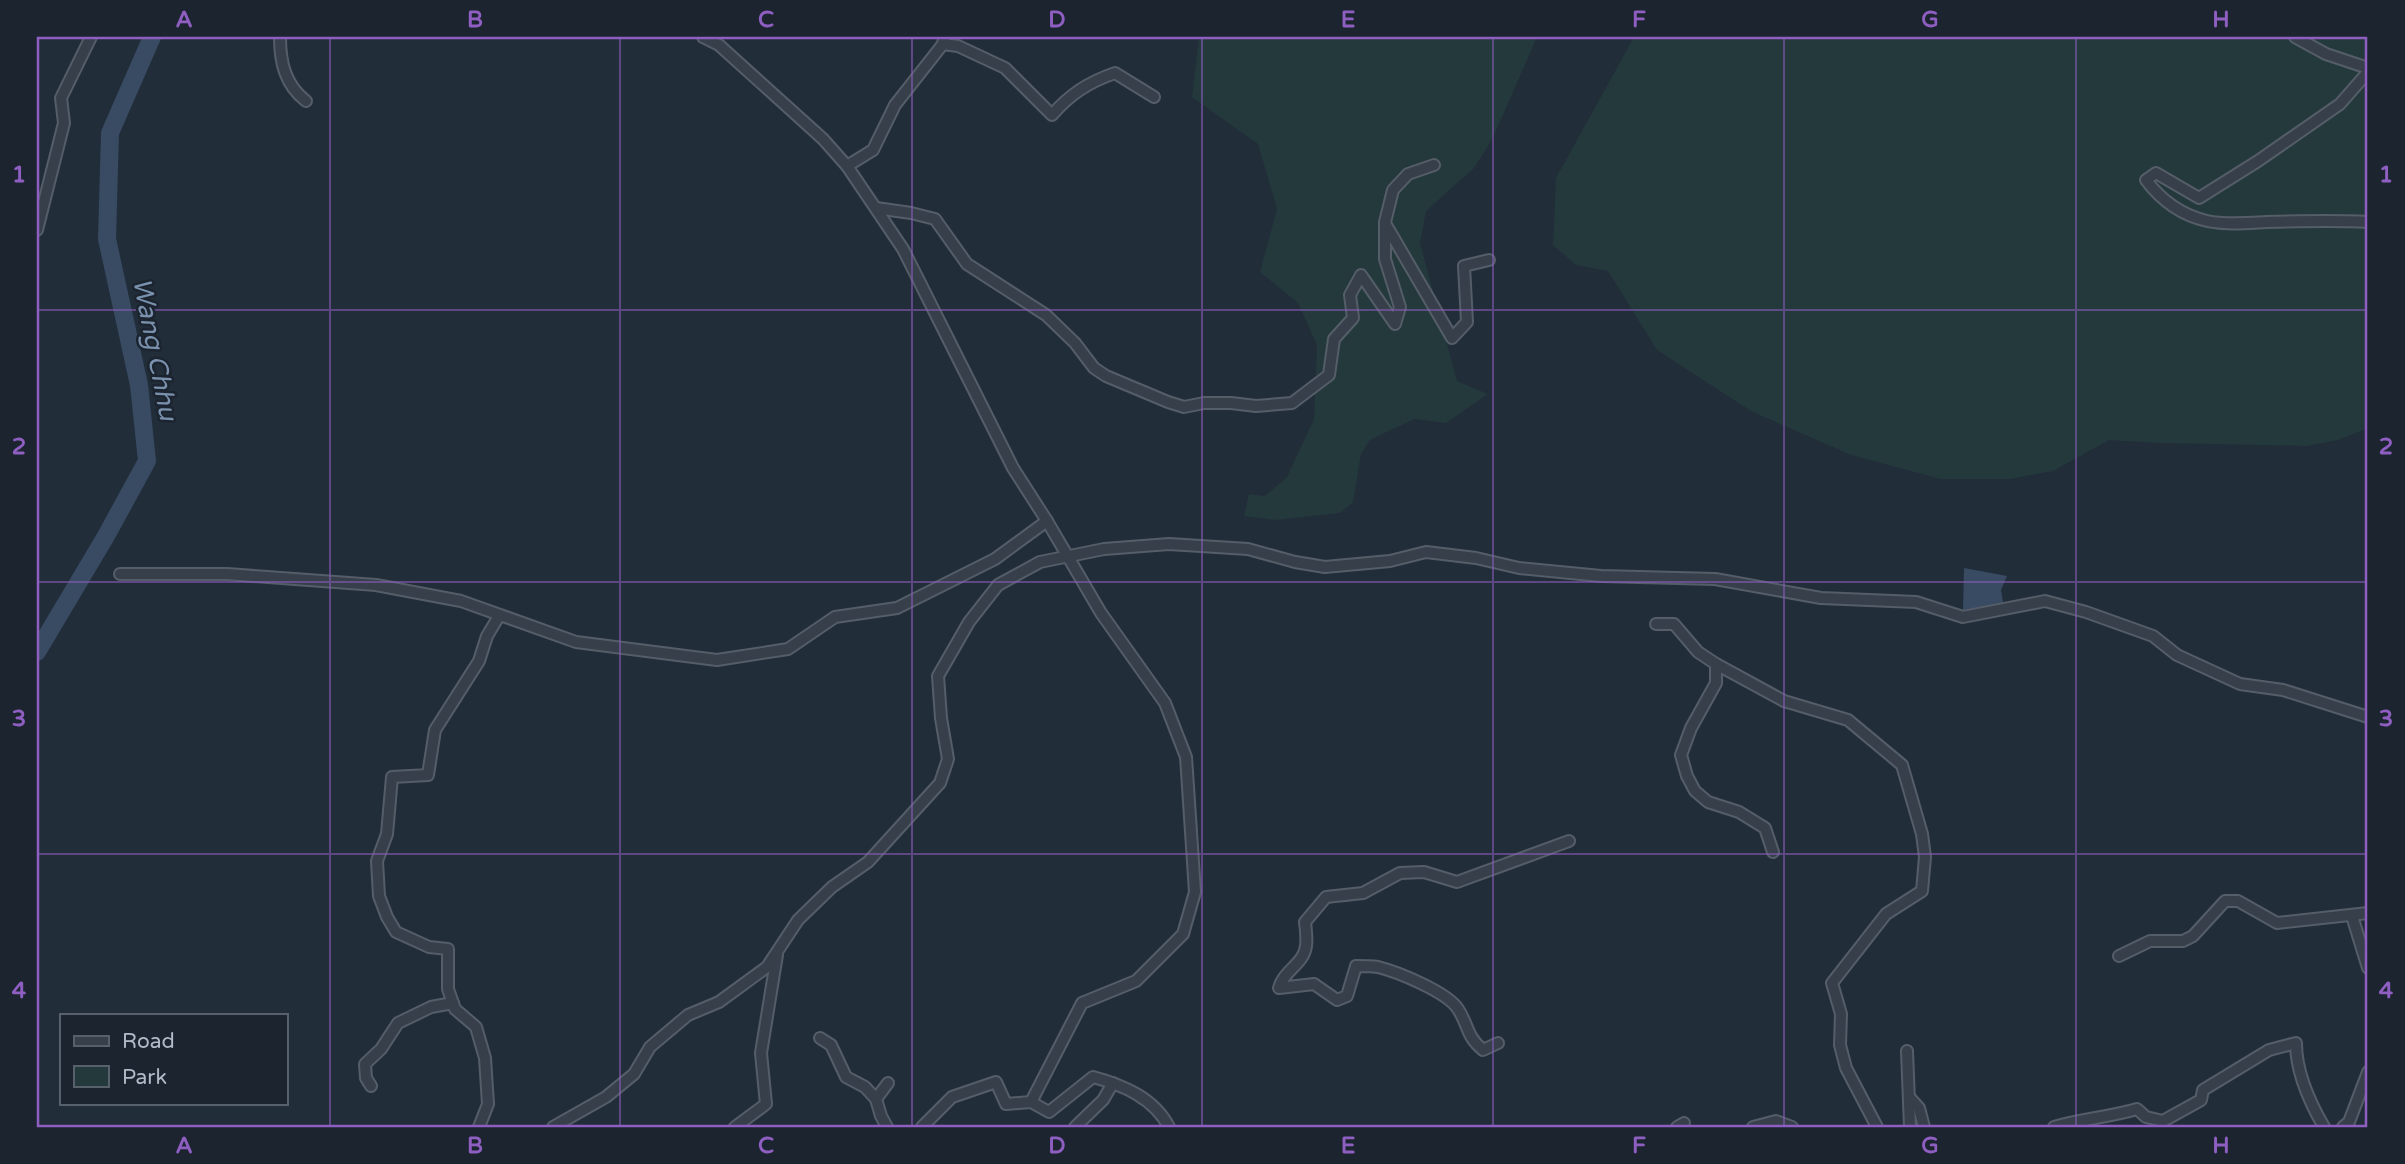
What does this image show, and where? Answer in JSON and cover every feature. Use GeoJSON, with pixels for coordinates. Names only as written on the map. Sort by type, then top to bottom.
{"type":"FeatureCollection","features":[{"type":"Feature","properties":{"kind":"street"},"geometry":{"type":"LineString","coordinates":[[37,230],[64,123],[61,97],[91,37]]}},
{"type":"Feature","properties":{"kind":"street"},"geometry":{"type":"LineString","coordinates":[[279,37],[285,74],[296,93],[306,101]]}},
{"type":"Feature","properties":{"kind":"street"},"geometry":{"type":"LineString","coordinates":[[703,37],[719,45],[823,139],[847,166],[876,208],[903,249],[1013,468],[1101,613],[1165,703],[1186,757],[1195,892],[1183,934],[1136,981],[1082,1003],[1031,1102]]}},
{"type":"Feature","properties":{"kind":"street"},"geometry":{"type":"LineString","coordinates":[[2295,37],[2326,54],[2368,70],[2340,104],[2199,198],[2156,173],[2146,180],[2157,195],[2173,207],[2206,221],[2226,224],[2339,220],[2368,222]]}},
{"type":"Feature","properties":{"kind":"street"},"geometry":{"type":"LineString","coordinates":[[847,166],[873,150],[895,105],[944,40],[1005,68],[1052,115],[1065,100],[1090,82],[1115,73],[1154,97]]}},
{"type":"Feature","properties":{"kind":"street"},"geometry":{"type":"LineString","coordinates":[[876,208],[935,219],[967,264],[1046,315],[1075,343],[1094,368],[1106,376],[1184,407],[1204,403],[1256,406],[1292,403],[1329,375],[1334,339],[1353,318],[1350,295],[1361,275],[1395,324],[1400,307],[1385,259],[1385,222],[1393,190],[1408,174],[1434,165]]}},
{"type":"Feature","properties":{"kind":"street"},"geometry":{"type":"LineString","coordinates":[[1385,222],[1452,338],[1467,322],[1464,265],[1489,260]]}},
{"type":"Feature","properties":{"kind":"street"},"geometry":{"type":"LineString","coordinates":[[120,574],[227,574],[376,585],[461,601],[576,642],[717,660],[788,649],[835,617],[897,608],[995,559],[1047,521]]}},
{"type":"Feature","properties":{"kind":"street"},"geometry":{"type":"LineString","coordinates":[[553,1127],[606,1097],[625,1082],[634,1074],[650,1046],[688,1015],[719,1002],[767,967],[798,920],[832,887],[868,862],[940,783],[948,759],[938,676],[969,622],[998,585],[1040,562],[1104,548],[1169,544],[1248,549],[1325,567],[1390,561],[1426,552],[1476,558],[1519,568],[1601,576],[1716,579],[1821,598],[1916,602],[1963,617],[2045,601],[2086,612],[2153,636],[2178,655],[2240,684],[2283,690],[2368,717]]}},
{"type":"Feature","properties":{"kind":"street"},"geometry":{"type":"LineString","coordinates":[[479,1127],[488,1104],[485,1058],[476,1027],[455,1009],[449,989],[448,949],[429,947],[396,932],[379,896],[377,861],[387,835],[392,777],[428,775],[435,730],[479,661],[487,636],[499,616]]}},
{"type":"Feature","properties":{"kind":"street"},"geometry":{"type":"LineString","coordinates":[[1656,624],[1674,624],[1698,652],[1784,701],[1848,720],[1902,765],[1925,857],[1922,891],[1886,914],[1832,983],[1841,1014],[1840,1045],[1846,1068],[1877,1127]]}},
{"type":"Feature","properties":{"kind":"street"},"geometry":{"type":"LineString","coordinates":[[1716,664],[1716,683],[1691,728],[1681,755],[1687,776],[1695,791],[1708,802],[1739,812],[1765,828],[1773,852]]}},
{"type":"Feature","properties":{"kind":"street"},"geometry":{"type":"LineString","coordinates":[[1498,1043],[1483,1050],[1472,1041],[1459,1010],[1448,997],[1430,987],[1378,967],[1356,966],[1347,996],[1337,1000],[1314,984],[1279,988],[1281,978],[1300,961],[1306,948],[1305,922],[1326,897],[1363,893],[1400,873],[1424,872],[1457,882],[1569,841]]}},
{"type":"Feature","properties":{"kind":"street"},"geometry":{"type":"LineString","coordinates":[[2119,956],[2150,941],[2183,941],[2193,936],[2225,901],[2238,901],[2277,923],[2368,913]]}},
{"type":"Feature","properties":{"kind":"street"},"geometry":{"type":"LineString","coordinates":[[2352,916],[2368,968]]}},
{"type":"Feature","properties":{"kind":"street"},"geometry":{"type":"LineString","coordinates":[[735,1127],[766,1104],[761,1053],[777,951]]}},
{"type":"Feature","properties":{"kind":"street"},"geometry":{"type":"LineString","coordinates":[[371,1086],[366,1078],[365,1065],[381,1049],[398,1023],[431,1007],[453,1003]]}},
{"type":"Feature","properties":{"kind":"street"},"geometry":{"type":"LineString","coordinates":[[820,1038],[831,1045],[846,1077],[865,1087],[876,1098],[887,1127]]}},
{"type":"Feature","properties":{"kind":"street"},"geometry":{"type":"LineString","coordinates":[[2054,1127],[2137,1110],[2146,1117],[2164,1121],[2201,1100],[2203,1090],[2269,1050],[2296,1043],[2296,1059],[2316,1114],[2324,1127]]}},
{"type":"Feature","properties":{"kind":"street"},"geometry":{"type":"LineString","coordinates":[[1907,1051],[1910,1127]]}},
{"type":"Feature","properties":{"kind":"street"},"geometry":{"type":"LineString","coordinates":[[2343,1127],[2350,1122],[2368,1072]]}},
{"type":"Feature","properties":{"kind":"street"},"geometry":{"type":"LineString","coordinates":[[921,1127],[952,1097],[996,1082],[1006,1104],[1031,1102],[1049,1112],[1093,1077],[1113,1083],[1146,1099],[1170,1127]]}},
{"type":"Feature","properties":{"kind":"street"},"geometry":{"type":"LineString","coordinates":[[876,1098],[888,1083]]}},
{"type":"Feature","properties":{"kind":"street"},"geometry":{"type":"LineString","coordinates":[[1075,1127],[1102,1100],[1113,1083]]}},
{"type":"Feature","properties":{"kind":"street"},"geometry":{"type":"LineString","coordinates":[[1910,1098],[1919,1108],[1924,1127]]}},
{"type":"Feature","properties":{"kind":"street"},"geometry":{"type":"LineString","coordinates":[[1753,1127],[1776,1121],[1792,1127]]}},
{"type":"Feature","properties":{"kind":"green space"},"geometry":{"type":"Polygon","coordinates":[[[1199,37],[1537,37],[1492,140],[1474,168],[1426,211],[1420,243],[1457,381],[1488,394],[1446,423],[1414,419],[1370,440],[1361,454],[1353,502],[1340,513],[1275,520],[1244,516],[1249,494],[1265,496],[1287,477],[1314,419],[1317,345],[1298,303],[1260,272],[1277,209],[1258,144],[1192,97],[1199,37]]]}},
{"type":"Feature","properties":{"kind":"green space"},"geometry":{"type":"Polygon","coordinates":[[[1634,37],[2368,37],[2368,428],[2338,440],[2307,446],[2109,440],[2053,471],[2010,479],[1941,479],[1851,455],[1751,411],[1657,350],[1608,271],[1576,265],[1553,245],[1556,178],[1634,37]]]}},
{"type":"Feature","properties":{"kind":"water"},"geometry":{"type":"Polygon","coordinates":[[[1964,568],[2007,576],[2001,590],[2003,602],[1995,607],[1963,610],[1964,568]]]}},
{"type":"Feature","properties":{"kind":"waterway","name":"Wang Chhu"},"geometry":{"type":"LineString","coordinates":[[37,652],[147,461],[139,385],[107,239],[110,133],[152,37]]}}]}
